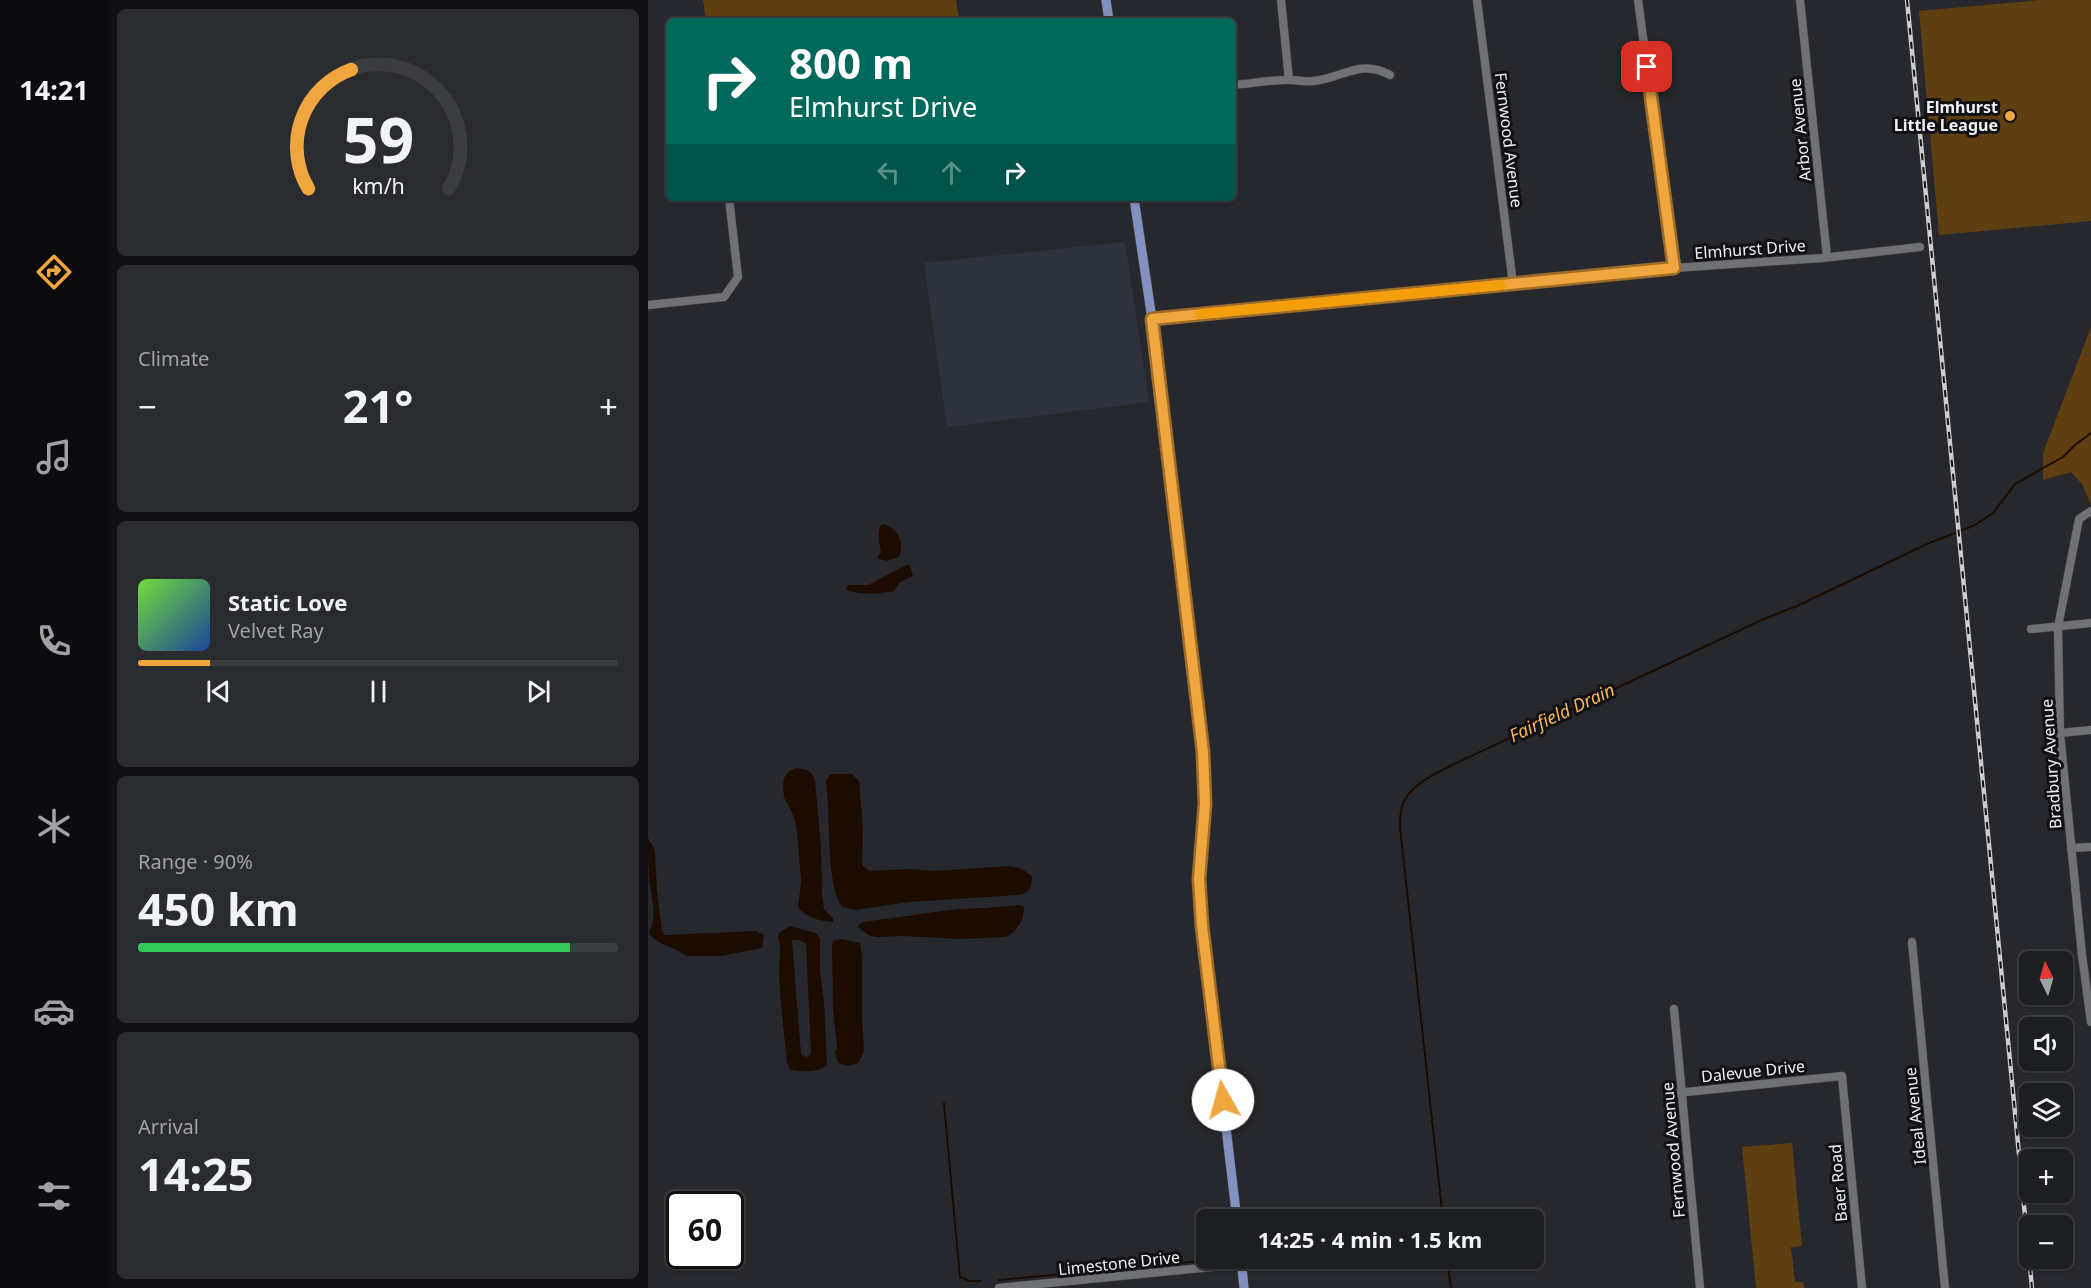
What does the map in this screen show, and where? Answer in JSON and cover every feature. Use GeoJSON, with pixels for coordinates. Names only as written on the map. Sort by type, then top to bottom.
{"type":"FeatureCollection","features":[{"type":"Feature","properties":{"kind":"main road"},"geometry":{"type":"LineString","coordinates":[[1106,0],[1109,18]]}},
{"type":"Feature","properties":{"kind":"main road"},"geometry":{"type":"LineString","coordinates":[[1134,201],[1152,319],[1203,752],[1205,804],[1199,879],[1202,926],[1236,1209]]}},
{"type":"Feature","properties":{"kind":"main road"},"geometry":{"type":"LineString","coordinates":[[1243,1269],[1244,1288]]}},
{"type":"Feature","properties":{"kind":"street"},"geometry":{"type":"LineString","coordinates":[[1281,0],[1289,80]]}},
{"type":"Feature","properties":{"kind":"street","name":"Fernwood Avenue"},"geometry":{"type":"LineString","coordinates":[[1477,0],[1513,284]]}},
{"type":"Feature","properties":{"kind":"street"},"geometry":{"type":"LineString","coordinates":[[1638,0],[1674,268]]}},
{"type":"Feature","properties":{"kind":"street","name":"Arbor Avenue"},"geometry":{"type":"LineString","coordinates":[[1800,0],[1827,257]]}},
{"type":"Feature","properties":{"kind":"street"},"geometry":{"type":"LineString","coordinates":[[1236,85],[1289,80],[1314,81],[1331,78],[1346,71],[1373,68],[1390,75]]}},
{"type":"Feature","properties":{"kind":"street"},"geometry":{"type":"LineString","coordinates":[[648,305],[724,297],[733,287],[738,277],[729,201]]}},
{"type":"Feature","properties":{"kind":"street","name":"Elmhurst Drive"},"geometry":{"type":"LineString","coordinates":[[1152,319],[1674,268],[1827,257],[1920,247]]}},
{"type":"Feature","properties":{"kind":"street","name":"Bradbury Avenue"},"geometry":{"type":"LineString","coordinates":[[2091,511],[2079,519],[2058,627],[2060,733],[2071,848],[2087,954],[2091,1022]]}},
{"type":"Feature","properties":{"kind":"street"},"geometry":{"type":"LineString","coordinates":[[2031,629],[2091,623]]}},
{"type":"Feature","properties":{"kind":"street"},"geometry":{"type":"LineString","coordinates":[[2060,733],[2091,730]]}},
{"type":"Feature","properties":{"kind":"street"},"geometry":{"type":"LineString","coordinates":[[2071,848],[2091,847]]}},
{"type":"Feature","properties":{"kind":"street","name":"Ideal Avenue"},"geometry":{"type":"LineString","coordinates":[[1912,942],[1946,1288]]}},
{"type":"Feature","properties":{"kind":"street","name":"Fernwood Avenue"},"geometry":{"type":"LineString","coordinates":[[1674,1009],[1700,1288]]}},
{"type":"Feature","properties":{"kind":"street","name":"Dalevue Drive"},"geometry":{"type":"LineString","coordinates":[[1667,1094],[1842,1076]]}},
{"type":"Feature","properties":{"kind":"street","name":"Baer Road"},"geometry":{"type":"LineString","coordinates":[[1842,1076],[1862,1288]]}},
{"type":"Feature","properties":{"kind":"street","name":"Limestone Drive"},"geometry":{"type":"LineString","coordinates":[[999,1288],[1196,1266]]}},
{"type":"Feature","properties":{"kind":"shaded area"},"geometry":{"type":"Polygon","coordinates":[[[703,0],[956,0],[959,18],[706,18],[703,0]]]}},
{"type":"Feature","properties":{"kind":"shaded area","name":"Elmhurst Little League"},"geometry":{"type":"Polygon","coordinates":[[[2041,0],[2091,0],[2091,221],[1939,235],[1919,11],[2041,0]]]}},
{"type":"Feature","properties":{"kind":"shaded area"},"geometry":{"type":"Polygon","coordinates":[[[1125,242],[1149,402],[947,427],[924,263],[1125,242]]]}},
{"type":"Feature","properties":{"kind":"shaded area"},"geometry":{"type":"Polygon","coordinates":[[[2091,327],[2091,505],[2082,484],[2071,472],[2043,480],[2043,453],[2091,327]]]}},
{"type":"Feature","properties":{"kind":"shaded area"},"geometry":{"type":"Polygon","coordinates":[[[883,524],[893,529],[901,541],[899,557],[887,561],[877,558],[881,552],[879,533],[880,526],[883,524]]]}},
{"type":"Feature","properties":{"kind":"shaded area"},"geometry":{"type":"Polygon","coordinates":[[[910,565],[913,576],[900,582],[894,591],[870,594],[846,590],[848,585],[868,585],[910,565]]]}},
{"type":"Feature","properties":{"kind":"shaded area"},"geometry":{"type":"Polygon","coordinates":[[[796,768],[808,771],[815,780],[824,909],[833,918],[833,922],[814,918],[805,914],[798,907],[801,882],[797,831],[794,817],[784,797],[783,786],[784,778],[789,771],[796,768]]]}},
{"type":"Feature","properties":{"kind":"shaded area"},"geometry":{"type":"Polygon","coordinates":[[[831,774],[852,774],[859,781],[863,829],[862,863],[870,871],[911,869],[934,871],[1010,866],[1022,869],[1032,876],[1030,889],[1018,895],[909,902],[856,910],[842,907],[833,882],[831,865],[826,781],[831,774]]]}},
{"type":"Feature","properties":{"kind":"shaded area"},"geometry":{"type":"Polygon","coordinates":[[[648,838],[655,850],[657,891],[662,931],[665,935],[756,931],[764,935],[762,948],[721,956],[686,956],[652,937],[649,933],[653,912],[648,838]]]}},
{"type":"Feature","properties":{"kind":"shaded area"},"geometry":{"type":"Polygon","coordinates":[[[1020,905],[1024,907],[1021,921],[1013,932],[1005,937],[959,939],[876,937],[868,935],[858,927],[863,922],[957,909],[1020,905]]]}},
{"type":"Feature","properties":{"kind":"shaded area"},"geometry":{"type":"Polygon","coordinates":[[[790,926],[816,933],[820,939],[827,1065],[814,1071],[790,1070],[787,1063],[780,992],[779,933],[790,926]],[[792,940],[801,1054],[806,1057],[811,1051],[806,944],[799,940],[792,940]]]}},
{"type":"Feature","properties":{"kind":"shaded area"},"geometry":{"type":"Polygon","coordinates":[[[841,939],[860,943],[862,956],[864,1052],[858,1063],[848,1066],[838,1063],[835,1053],[837,1047],[833,1008],[832,946],[833,941],[841,939]]]}},
{"type":"Feature","properties":{"kind":"shaded area"},"geometry":{"type":"Polygon","coordinates":[[[1792,1143],[1802,1246],[1791,1247],[1795,1282],[1803,1282],[1804,1288],[1756,1288],[1742,1147],[1792,1143]]]}},
{"type":"Feature","properties":{"kind":"waterway","name":"Fairfield Drain"},"geometry":{"type":"LineString","coordinates":[[1442,1209],[1400,827],[1402,807],[1410,793],[1422,782],[1452,765],[1927,544],[1975,525],[1993,513],[2015,484],[2063,457],[2091,433]]}},
{"type":"Feature","properties":{"kind":"waterway"},"geometry":{"type":"LineString","coordinates":[[944,1103],[960,1278]]}},
{"type":"Feature","properties":{"kind":"waterway"},"geometry":{"type":"LineString","coordinates":[[999,1280],[1196,1261]]}},
{"type":"Feature","properties":{"kind":"waterway","name":"Fairfield Drain"},"geometry":{"type":"LineString","coordinates":[[1448,1269],[1451,1288]]}},
{"type":"Feature","properties":{"kind":"waterway"},"geometry":{"type":"LineString","coordinates":[[961,1277],[969,1281],[981,1281]]}},
{"type":"Feature","properties":{"kind":"railway"},"geometry":{"type":"LineString","coordinates":[[1907,0],[2032,1288]]}},
{"type":"Feature","properties":{"kind":"slow traffic"},"geometry":{"type":"LineString","coordinates":[[1200,314],[1501,285]]}},
{"type":"Feature","properties":{"kind":"place","name":"Elmhurst Little League"},"geometry":{"type":"Point","coordinates":[2010,116]}},
{"type":"Feature","properties":{"kind":"route"},"geometry":{"type":"LineString","coordinates":[[1223,1100],[1202,926],[1199,879],[1205,804],[1203,752],[1152,319],[1674,268],[1647,67]]}}]}
